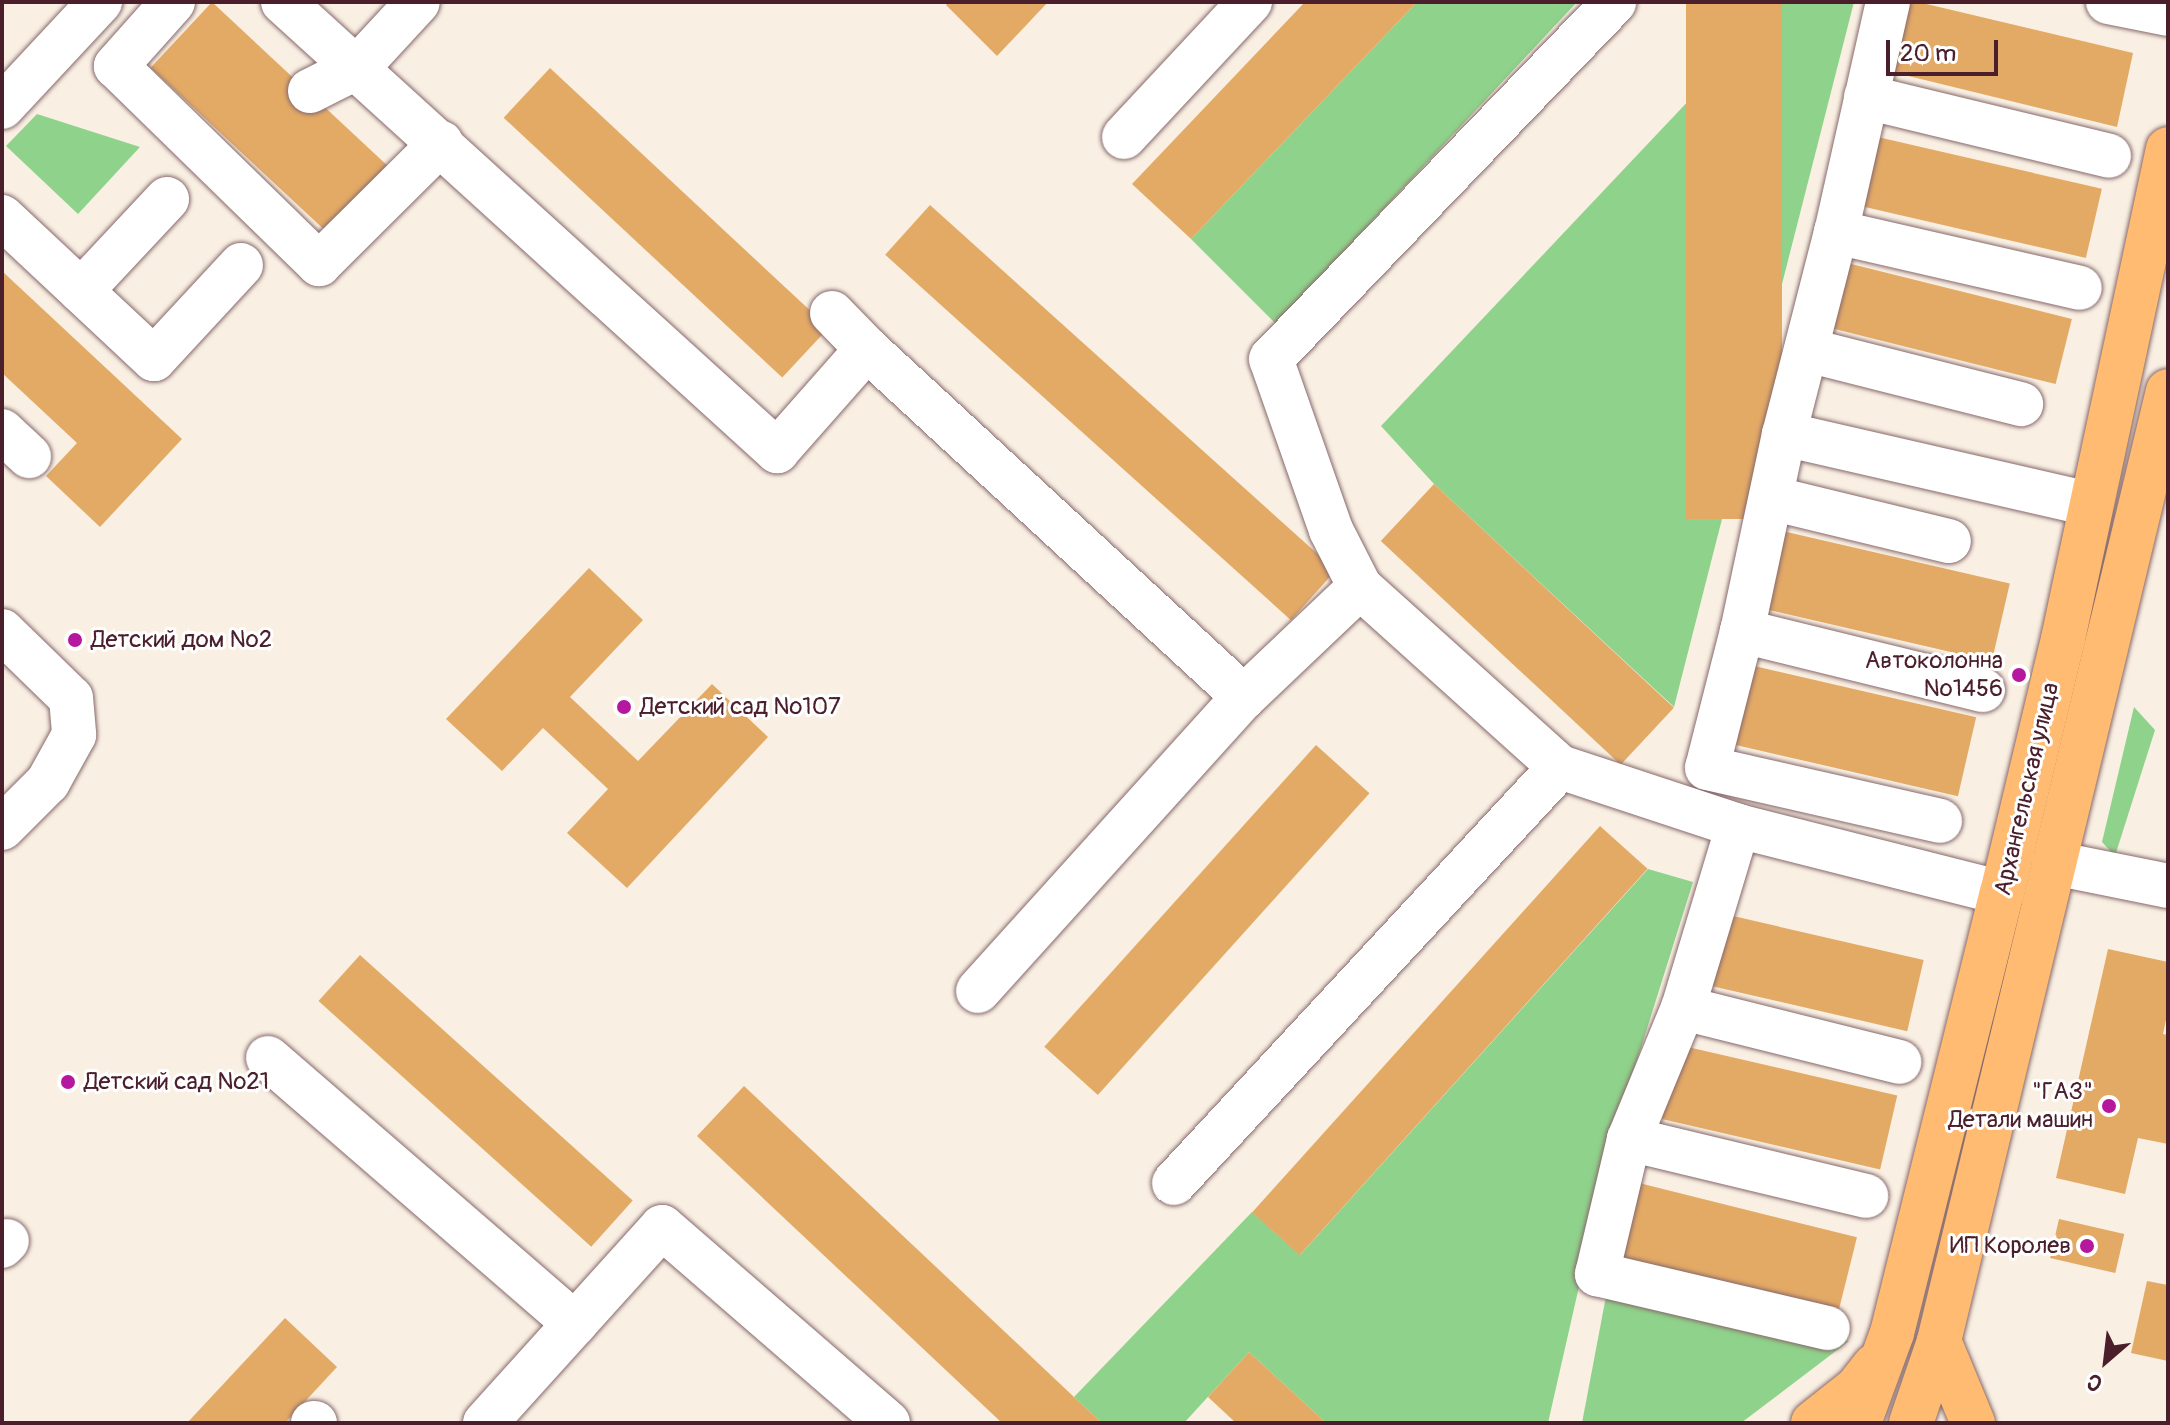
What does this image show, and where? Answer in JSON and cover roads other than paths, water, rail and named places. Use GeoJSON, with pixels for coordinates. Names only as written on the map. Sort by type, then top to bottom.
{"type":"FeatureCollection","features":[{"type":"Feature","properties":{"kind":"main road","name":"Архангельская улица"},"geometry":{"type":"LineString","coordinates":[[1859,1423],[1892,1333],[2002,893],[2063,639],[2168,149]]}},
{"type":"Feature","properties":{"kind":"main road","name":"Архангельская улица"},"geometry":{"type":"LineString","coordinates":[[1911,1423],[1939,1341],[2168,391]]}},
{"type":"Feature","properties":{"kind":"main road"},"geometry":{"type":"LineString","coordinates":[[1813,1423],[1857,1388],[1870,1373],[1892,1333]]}},
{"type":"Feature","properties":{"kind":"main road"},"geometry":{"type":"LineString","coordinates":[[1939,1341],[1973,1423]]}},
{"type":"Feature","properties":{"kind":"lane"},"geometry":{"type":"LineString","coordinates":[[2,107],[100,2]]}},
{"type":"Feature","properties":{"kind":"lane"},"geometry":{"type":"LineString","coordinates":[[173,2],[116,66],[319,264],[441,143]]}},
{"type":"Feature","properties":{"kind":"lane"},"geometry":{"type":"LineString","coordinates":[[283,2],[777,451],[867,349]]}},
{"type":"Feature","properties":{"kind":"lane"},"geometry":{"type":"LineString","coordinates":[[310,91],[358,67],[418,2]]}},
{"type":"Feature","properties":{"kind":"lane"},"geometry":{"type":"LineString","coordinates":[[1124,137],[1250,2]]}},
{"type":"Feature","properties":{"kind":"lane"},"geometry":{"type":"LineString","coordinates":[[1614,2],[1271,359],[1331,530],[1360,587],[1560,767],[1738,826],[2002,893]]}},
{"type":"Feature","properties":{"kind":"lane"},"geometry":{"type":"LineString","coordinates":[[1888,2],[1836,232],[1784,434],[1742,631],[1707,768],[1940,821]]}},
{"type":"Feature","properties":{"kind":"lane"},"geometry":{"type":"LineString","coordinates":[[2108,2],[2168,14]]}},
{"type":"Feature","properties":{"kind":"lane"},"geometry":{"type":"LineString","coordinates":[[1866,97],[2109,156]]}},
{"type":"Feature","properties":{"kind":"lane"},"geometry":{"type":"LineString","coordinates":[[81,291],[167,199]]}},
{"type":"Feature","properties":{"kind":"lane"},"geometry":{"type":"LineString","coordinates":[[2,217],[154,359],[241,265]]}},
{"type":"Feature","properties":{"kind":"lane"},"geometry":{"type":"LineString","coordinates":[[1836,232],[2080,288]]}},
{"type":"Feature","properties":{"kind":"lane"},"geometry":{"type":"LineString","coordinates":[[832,313],[867,349],[1244,697]]}},
{"type":"Feature","properties":{"kind":"lane"},"geometry":{"type":"LineString","coordinates":[[1807,350],[2021,404]]}},
{"type":"Feature","properties":{"kind":"lane"},"geometry":{"type":"LineString","coordinates":[[1784,434],[2090,504]]}},
{"type":"Feature","properties":{"kind":"lane"},"geometry":{"type":"LineString","coordinates":[[1771,498],[1949,541]]}},
{"type":"Feature","properties":{"kind":"lane"},"geometry":{"type":"LineString","coordinates":[[978,991],[1244,697],[1360,587]]}},
{"type":"Feature","properties":{"kind":"lane"},"geometry":{"type":"LineString","coordinates":[[2,631],[71,698],[74,735],[48,782],[2,828]]}},
{"type":"Feature","properties":{"kind":"lane"},"geometry":{"type":"LineString","coordinates":[[1742,631],[1983,690]]}},
{"type":"Feature","properties":{"kind":"lane"},"geometry":{"type":"LineString","coordinates":[[1174,1183],[1560,767]]}},
{"type":"Feature","properties":{"kind":"lane"},"geometry":{"type":"LineString","coordinates":[[1738,826],[1683,1008],[1629,1139],[1597,1274],[1828,1328]]}},
{"type":"Feature","properties":{"kind":"lane"},"geometry":{"type":"LineString","coordinates":[[2054,863],[2168,886]]}},
{"type":"Feature","properties":{"kind":"lane"},"geometry":{"type":"LineString","coordinates":[[1683,1008],[1899,1062]]}},
{"type":"Feature","properties":{"kind":"lane"},"geometry":{"type":"LineString","coordinates":[[268,1058],[575,1324]]}},
{"type":"Feature","properties":{"kind":"lane"},"geometry":{"type":"LineString","coordinates":[[1629,1139],[1866,1196]]}},
{"type":"Feature","properties":{"kind":"lane"},"geometry":{"type":"LineString","coordinates":[[485,1423],[662,1227],[861,1414]]}},
{"type":"Feature","properties":{"kind":"place","name":"Детский дом №2"},"geometry":{"type":"Point","coordinates":[75,640]}},
{"type":"Feature","properties":{"kind":"place","name":"Автоколонна №1456"},"geometry":{"type":"Point","coordinates":[2019,675]}},
{"type":"Feature","properties":{"kind":"place","name":"Детский сад №107"},"geometry":{"type":"Point","coordinates":[624,707]}},
{"type":"Feature","properties":{"kind":"place","name":"Детский сад №21"},"geometry":{"type":"Point","coordinates":[68,1082]}},
{"type":"Feature","properties":{"kind":"place","name":"\"ГАЗ\" Детали машин"},"geometry":{"type":"Point","coordinates":[2109,1106]}},
{"type":"Feature","properties":{"kind":"place","name":"ИП Королев"},"geometry":{"type":"Point","coordinates":[2087,1246]}}]}
